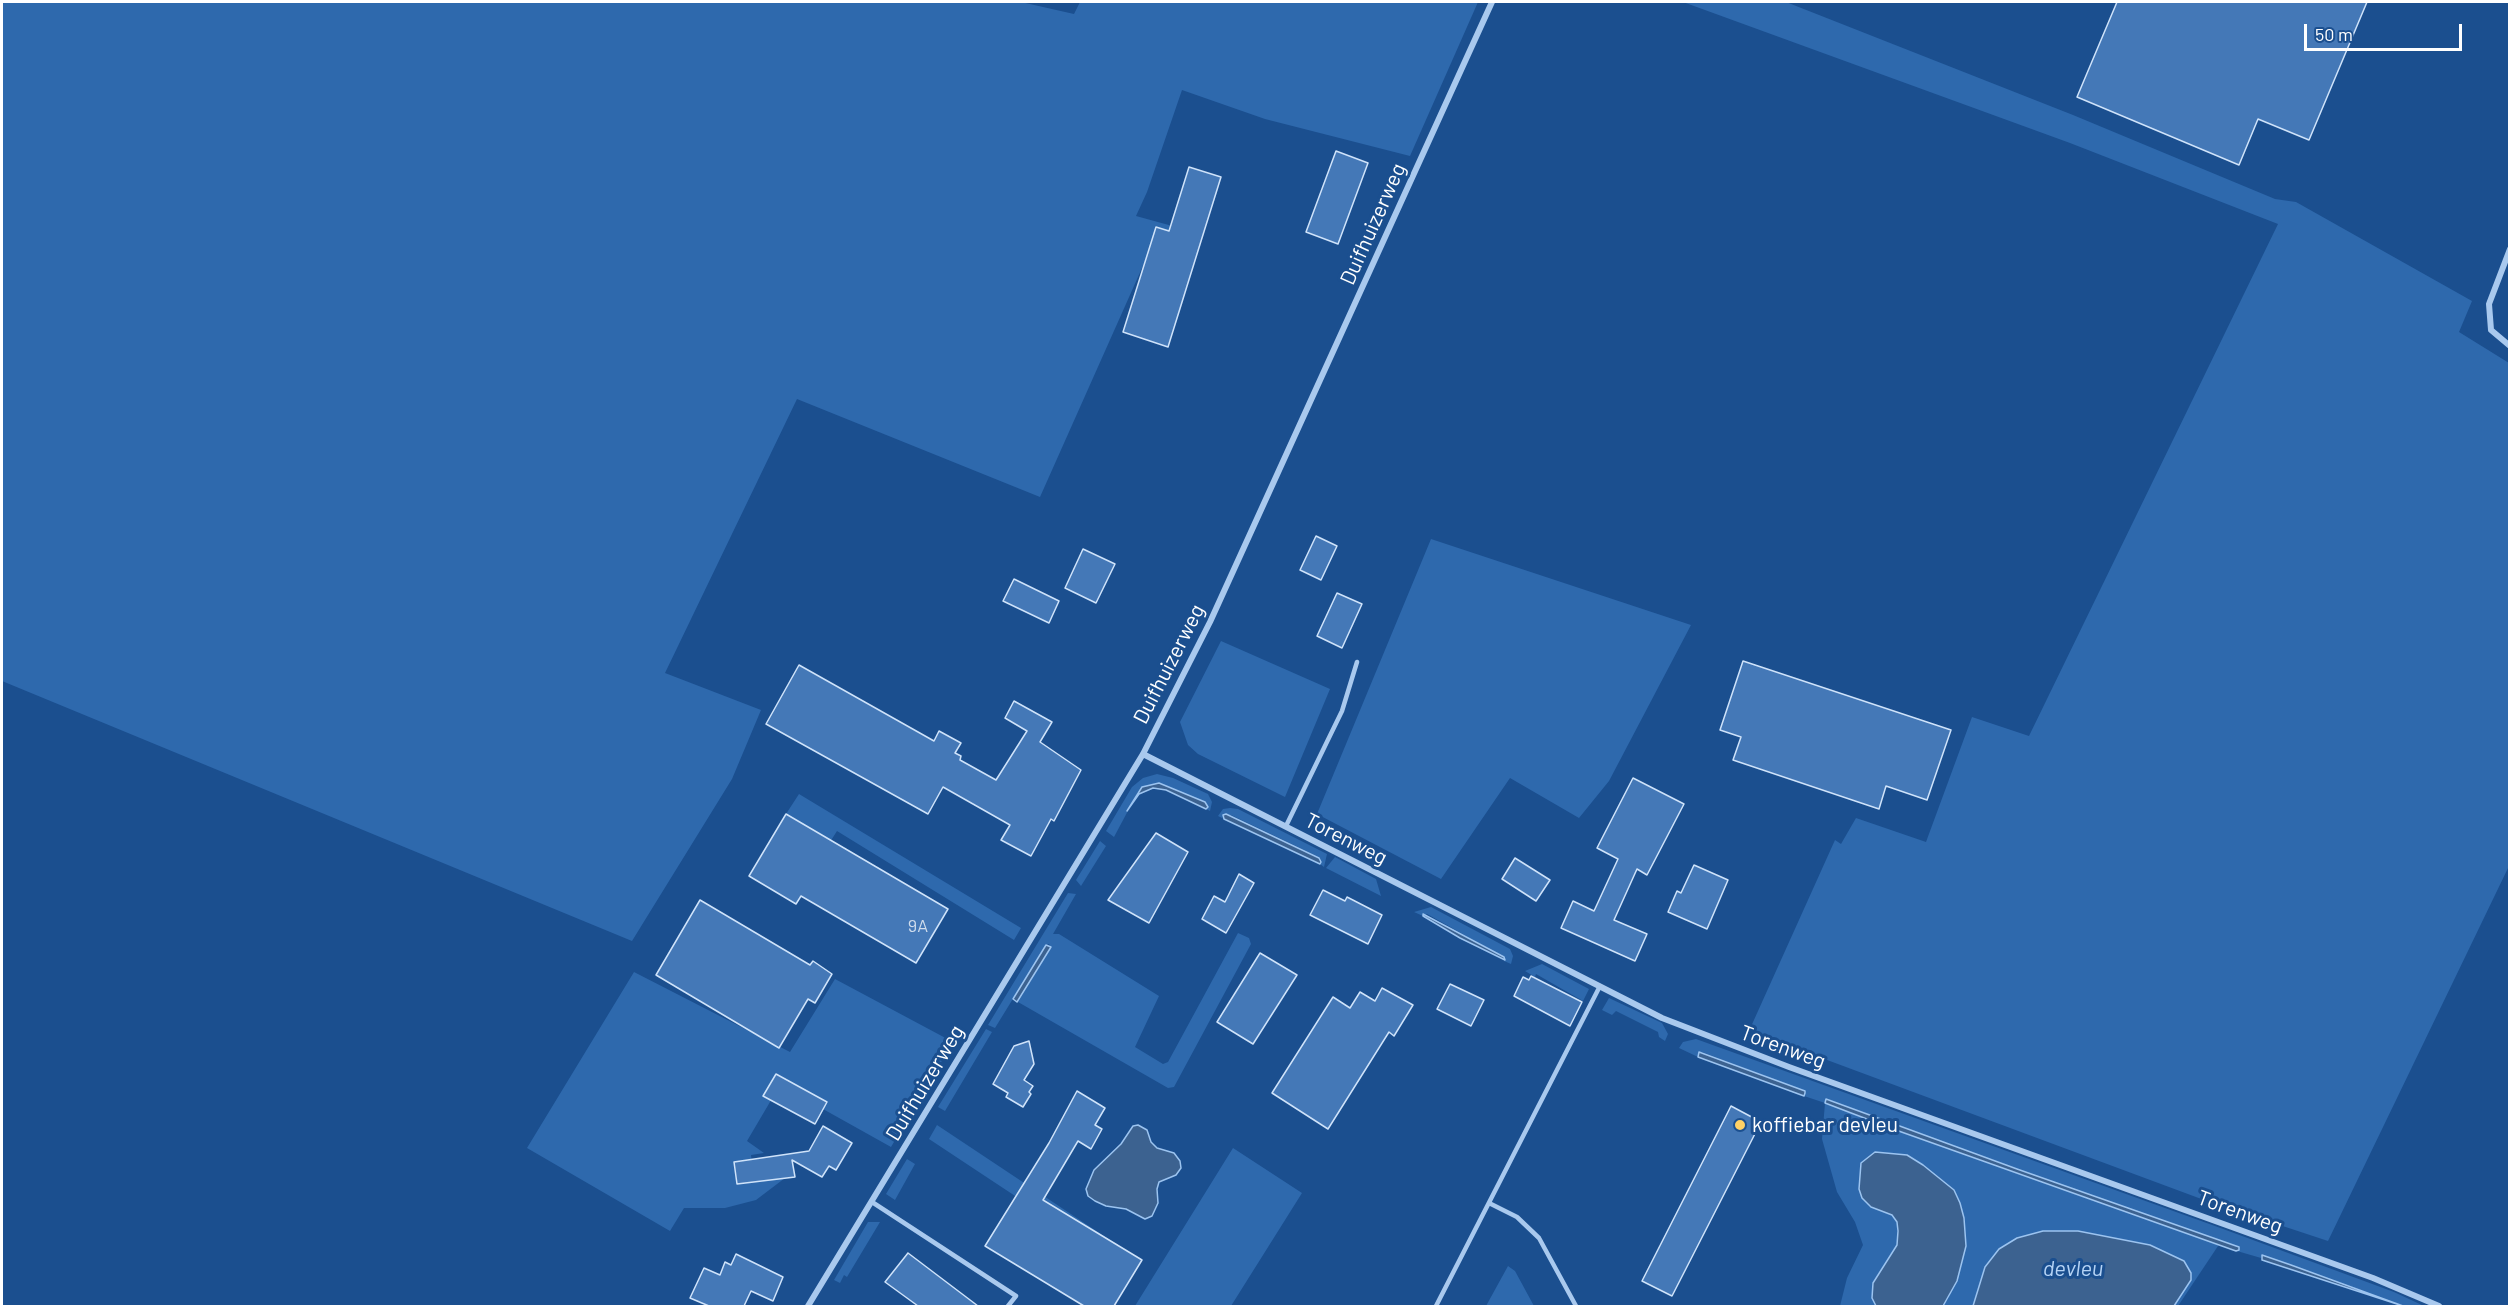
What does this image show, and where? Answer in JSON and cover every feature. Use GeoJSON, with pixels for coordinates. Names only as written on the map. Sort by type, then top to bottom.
{"type":"FeatureCollection","features":[{"type":"Feature","properties":{"kind":"street","name":"Duifhuizerweg"},"geometry":{"type":"LineString","coordinates":[[808,1306],[1143,754],[1210,622],[1492,2]]}},
{"type":"Feature","properties":{"kind":"street"},"geometry":{"type":"LineString","coordinates":[[2510,249],[2489,304],[2491,330],[2510,346]]}},
{"type":"Feature","properties":{"kind":"street","name":"Torenweg"},"geometry":{"type":"LineString","coordinates":[[1143,754],[1662,1018],[1725,1043],[2373,1278],[2439,1306]]}},
{"type":"Feature","properties":{"kind":"lane"},"geometry":{"type":"LineString","coordinates":[[1286,826],[1342,711],[1357,663]]}},
{"type":"Feature","properties":{"kind":"lane"},"geometry":{"type":"LineString","coordinates":[[1436,1306],[1600,986]]}},
{"type":"Feature","properties":{"kind":"lane"},"geometry":{"type":"LineString","coordinates":[[872,1202],[1016,1296],[1008,1306]]}},
{"type":"Feature","properties":{"kind":"lane"},"geometry":{"type":"LineString","coordinates":[[1489,1203],[1517,1217],[1539,1238],[1576,1306]]}},
{"type":"Feature","properties":{"kind":"shaded area"},"geometry":{"type":"Polygon","coordinates":[[[2,2],[1021,2],[1074,14],[1080,2],[1478,2],[1410,156],[1265,119],[1182,90],[1147,192],[1136,216],[1187,230],[1146,259],[1040,497],[797,399],[665,673],[761,710],[732,779],[632,941],[2,681],[2,2]]]}},
{"type":"Feature","properties":{"kind":"shaded area"},"geometry":{"type":"Polygon","coordinates":[[[1683,2],[1786,2],[2073,115],[2275,199],[2296,202],[2472,301],[2459,332],[2509,363],[2509,866],[2328,1241],[2204,1200],[1749,1031],[1835,840],[1841,844],[1856,818],[1926,842],[1972,717],[2029,736],[2278,224],[2070,143],[1683,2]]]}},
{"type":"Feature","properties":{"kind":"shaded area"},"geometry":{"type":"Polygon","coordinates":[[[1431,539],[1691,625],[1609,781],[1579,818],[1510,778],[1441,879],[1317,814],[1431,539]]]}},
{"type":"Feature","properties":{"kind":"shaded area"},"geometry":{"type":"Polygon","coordinates":[[[1221,641],[1330,689],[1285,797],[1198,754],[1188,745],[1180,722],[1221,641]]]}},
{"type":"Feature","properties":{"kind":"shaded area"},"geometry":{"type":"Polygon","coordinates":[[[1157,774],[1173,778],[1208,794],[1212,802],[1210,811],[1206,809],[1208,807],[1205,802],[1159,783],[1138,792],[1114,837],[1106,831],[1132,787],[1143,778],[1157,774]]]}},
{"type":"Feature","properties":{"kind":"shaded area"},"geometry":{"type":"Polygon","coordinates":[[[799,794],[1021,928],[1014,940],[837,831],[830,842],[786,814],[799,794]]]}},
{"type":"Feature","properties":{"kind":"shaded area"},"geometry":{"type":"Polygon","coordinates":[[[1223,809],[1238,809],[1327,854],[1324,867],[1320,864],[1319,857],[1231,815],[1222,817],[1224,819],[1218,816],[1223,809]]]}},
{"type":"Feature","properties":{"kind":"shaded area"},"geometry":{"type":"Polygon","coordinates":[[[1100,841],[1106,846],[1081,886],[1076,880],[1100,841]]]}},
{"type":"Feature","properties":{"kind":"shaded area"},"geometry":{"type":"Polygon","coordinates":[[[1335,857],[1376,879],[1381,896],[1326,868],[1335,857]]]}},
{"type":"Feature","properties":{"kind":"shaded area"},"geometry":{"type":"Polygon","coordinates":[[[1068,893],[1076,894],[1053,934],[1059,934],[1159,996],[1135,1047],[1163,1064],[1168,1062],[1238,933],[1249,938],[1251,944],[1174,1087],[1168,1088],[1018,1002],[1051,947],[1049,944],[1046,945],[995,1028],[988,1025],[1068,893]]]}},
{"type":"Feature","properties":{"kind":"shaded area"},"geometry":{"type":"Polygon","coordinates":[[[1431,907],[1510,949],[1513,956],[1511,964],[1504,961],[1504,957],[1427,914],[1423,916],[1414,912],[1431,907]]]}},
{"type":"Feature","properties":{"kind":"shaded area"},"geometry":{"type":"Polygon","coordinates":[[[1542,964],[1589,989],[1583,1001],[1536,974],[1535,977],[1525,971],[1542,964]]]}},
{"type":"Feature","properties":{"kind":"shaded area"},"geometry":{"type":"Polygon","coordinates":[[[634,972],[790,1052],[835,979],[953,1042],[891,1147],[780,1085],[747,1141],[764,1153],[751,1155],[754,1182],[785,1178],[756,1200],[725,1208],[684,1208],[670,1231],[527,1148],[634,972]]]}},
{"type":"Feature","properties":{"kind":"shaded area"},"geometry":{"type":"Polygon","coordinates":[[[1609,998],[1662,1023],[1668,1034],[1665,1041],[1659,1037],[1658,1032],[1616,1011],[1612,1015],[1602,1010],[1609,998]]]}},
{"type":"Feature","properties":{"kind":"shaded area"},"geometry":{"type":"Polygon","coordinates":[[[986,1029],[992,1032],[945,1111],[938,1107],[986,1029]]]}},
{"type":"Feature","properties":{"kind":"shaded area"},"geometry":{"type":"Polygon","coordinates":[[[1696,1039],[2215,1226],[2394,1292],[2424,1306],[2403,1306],[2262,1255],[2261,1258],[2237,1251],[2238,1247],[1827,1099],[1825,1103],[1804,1096],[1805,1091],[1702,1052],[1699,1052],[1698,1057],[1679,1048],[1683,1042],[1696,1039]]]}},
{"type":"Feature","properties":{"kind":"shaded area"},"geometry":{"type":"Polygon","coordinates":[[[1825,1103],[2075,1194],[2220,1243],[2178,1306],[2174,1306],[2191,1280],[2191,1273],[2184,1261],[2150,1245],[2078,1231],[2043,1231],[1985,1267],[1973,1306],[1943,1306],[1948,1299],[1966,1246],[1964,1218],[1960,1203],[1954,1190],[1907,1155],[1875,1152],[1862,1198],[1871,1207],[1892,1215],[1897,1222],[1897,1245],[1873,1283],[1872,1298],[1876,1306],[1840,1306],[1847,1278],[1863,1245],[1855,1222],[1837,1192],[1822,1139],[1825,1103]]]}},
{"type":"Feature","properties":{"kind":"shaded area"},"geometry":{"type":"Polygon","coordinates":[[[937,1125],[1137,1258],[1130,1272],[929,1139],[937,1125]]]}},
{"type":"Feature","properties":{"kind":"shaded area"},"geometry":{"type":"Polygon","coordinates":[[[1233,1148],[1302,1193],[1231,1306],[1135,1306],[1233,1148]]]}},
{"type":"Feature","properties":{"kind":"shaded area"},"geometry":{"type":"Polygon","coordinates":[[[907,1159],[915,1164],[895,1200],[886,1194],[907,1159]]]}},
{"type":"Feature","properties":{"kind":"shaded area"},"geometry":{"type":"Polygon","coordinates":[[[868,1222],[880,1222],[847,1277],[844,1275],[840,1283],[834,1280],[868,1222]]]}},
{"type":"Feature","properties":{"kind":"shaded area"},"geometry":{"type":"Polygon","coordinates":[[[1508,1266],[1515,1271],[1534,1306],[1486,1306],[1508,1266]]]}},
{"type":"Feature","properties":{"kind":"water"},"geometry":{"type":"Polygon","coordinates":[[[1159,783],[1205,802],[1208,807],[1206,809],[1166,790],[1153,788],[1139,794],[1127,811],[1142,787],[1159,783]]]}},
{"type":"Feature","properties":{"kind":"water"},"geometry":{"type":"Polygon","coordinates":[[[1226,814],[1319,858],[1320,864],[1224,819],[1223,815],[1226,814]]]}},
{"type":"Feature","properties":{"kind":"water"},"geometry":{"type":"Polygon","coordinates":[[[1423,914],[1504,957],[1505,960],[1460,938],[1423,914]]]}},
{"type":"Feature","properties":{"kind":"water"},"geometry":{"type":"Polygon","coordinates":[[[1046,945],[1051,947],[1017,1002],[1013,999],[1046,945]]]}},
{"type":"Feature","properties":{"kind":"water"},"geometry":{"type":"Polygon","coordinates":[[[1699,1052],[1805,1091],[1804,1096],[1698,1057],[1699,1052]]]}},
{"type":"Feature","properties":{"kind":"water"},"geometry":{"type":"Polygon","coordinates":[[[1826,1099],[2239,1247],[2239,1250],[2236,1251],[1893,1129],[1825,1103],[1826,1099]]]}},
{"type":"Feature","properties":{"kind":"water"},"geometry":{"type":"Polygon","coordinates":[[[1138,1125],[1147,1130],[1151,1142],[1157,1148],[1174,1153],[1180,1161],[1181,1168],[1176,1175],[1159,1182],[1158,1203],[1152,1216],[1145,1219],[1126,1209],[1106,1206],[1095,1201],[1088,1196],[1086,1189],[1094,1170],[1121,1144],[1133,1126],[1138,1125]]]}},
{"type":"Feature","properties":{"kind":"water"},"geometry":{"type":"Polygon","coordinates":[[[1875,1152],[1907,1155],[1954,1190],[1960,1203],[1964,1218],[1966,1246],[1957,1281],[1943,1306],[1876,1306],[1872,1298],[1873,1283],[1897,1245],[1898,1231],[1897,1222],[1892,1215],[1871,1207],[1862,1198],[1859,1189],[1861,1163],[1875,1152]]]}},
{"type":"Feature","properties":{"kind":"water","name":"devleu"},"geometry":{"type":"Polygon","coordinates":[[[2043,1231],[2078,1231],[2150,1245],[2184,1261],[2191,1273],[2191,1280],[2174,1306],[1973,1306],[1985,1267],[1999,1249],[2017,1238],[2043,1231]]]}},
{"type":"Feature","properties":{"kind":"water"},"geometry":{"type":"Polygon","coordinates":[[[2262,1255],[2291,1265],[2403,1306],[2262,1260],[2262,1255]]]}},
{"type":"Feature","properties":{"kind":"building"},"geometry":{"type":"Polygon","coordinates":[[[2117,2],[2367,2],[2309,140],[2258,119],[2239,165],[2077,97],[2117,2]]]}},
{"type":"Feature","properties":{"kind":"building"},"geometry":{"type":"Polygon","coordinates":[[[1336,151],[1368,163],[1338,244],[1306,232],[1336,151]]]}},
{"type":"Feature","properties":{"kind":"building"},"geometry":{"type":"Polygon","coordinates":[[[1189,167],[1221,177],[1168,347],[1123,332],[1156,227],[1169,231],[1189,167]]]}},
{"type":"Feature","properties":{"kind":"building"},"geometry":{"type":"Polygon","coordinates":[[[1316,536],[1337,546],[1321,580],[1300,570],[1316,536]]]}},
{"type":"Feature","properties":{"kind":"building"},"geometry":{"type":"Polygon","coordinates":[[[1083,549],[1115,564],[1096,603],[1065,588],[1083,549]]]}},
{"type":"Feature","properties":{"kind":"building"},"geometry":{"type":"Polygon","coordinates":[[[1014,579],[1059,601],[1049,623],[1003,601],[1014,579]]]}},
{"type":"Feature","properties":{"kind":"building"},"geometry":{"type":"Polygon","coordinates":[[[1337,593],[1362,604],[1342,648],[1317,636],[1337,593]]]}},
{"type":"Feature","properties":{"kind":"building"},"geometry":{"type":"Polygon","coordinates":[[[1743,661],[1951,730],[1927,800],[1886,786],[1879,809],[1733,760],[1741,737],[1720,730],[1743,661]]]}},
{"type":"Feature","properties":{"kind":"building"},"geometry":{"type":"Polygon","coordinates":[[[799,665],[934,741],[939,731],[961,743],[955,753],[961,756],[960,760],[996,780],[1027,731],[1005,718],[1014,701],[1052,722],[1040,742],[1081,770],[1054,821],[1051,819],[1031,856],[1001,840],[1010,825],[943,787],[928,814],[766,724],[799,665]]]}},
{"type":"Feature","properties":{"kind":"building"},"geometry":{"type":"Polygon","coordinates":[[[1633,778],[1684,804],[1647,875],[1637,869],[1614,920],[1647,934],[1635,961],[1561,928],[1573,901],[1594,911],[1618,859],[1597,848],[1633,778]]]}},
{"type":"Feature","properties":{"kind":"building"},"geometry":{"type":"Polygon","coordinates":[[[786,814],[948,909],[916,963],[801,896],[796,904],[749,876],[786,814]]]}},
{"type":"Feature","properties":{"kind":"building"},"geometry":{"type":"Polygon","coordinates":[[[1156,833],[1188,852],[1149,923],[1108,900],[1156,833]]]}},
{"type":"Feature","properties":{"kind":"building"},"geometry":{"type":"Polygon","coordinates":[[[1515,858],[1550,880],[1536,901],[1502,879],[1515,858]]]}},
{"type":"Feature","properties":{"kind":"building"},"geometry":{"type":"Polygon","coordinates":[[[1694,865],[1728,880],[1707,929],[1668,912],[1677,891],[1681,893],[1694,865]]]}},
{"type":"Feature","properties":{"kind":"building"},"geometry":{"type":"Polygon","coordinates":[[[1239,874],[1254,883],[1226,933],[1202,919],[1214,896],[1225,902],[1239,874]]]}},
{"type":"Feature","properties":{"kind":"building"},"geometry":{"type":"Polygon","coordinates":[[[1323,890],[1345,901],[1347,897],[1382,915],[1368,944],[1310,915],[1323,890]]]}},
{"type":"Feature","properties":{"kind":"building"},"geometry":{"type":"Polygon","coordinates":[[[700,900],[810,965],[813,961],[832,974],[815,1003],[808,999],[779,1048],[656,975],[700,900]]]}},
{"type":"Feature","properties":{"kind":"building"},"geometry":{"type":"Polygon","coordinates":[[[1260,953],[1297,975],[1253,1044],[1217,1022],[1260,953]]]}},
{"type":"Feature","properties":{"kind":"building"},"geometry":{"type":"Polygon","coordinates":[[[1531,976],[1582,1002],[1570,1026],[1514,996],[1523,977],[1529,980],[1531,976]]]}},
{"type":"Feature","properties":{"kind":"building"},"geometry":{"type":"Polygon","coordinates":[[[1450,984],[1484,1000],[1471,1026],[1437,1009],[1450,984]]]}},
{"type":"Feature","properties":{"kind":"building"},"geometry":{"type":"Polygon","coordinates":[[[1382,988],[1413,1005],[1394,1036],[1389,1032],[1328,1129],[1272,1093],[1333,997],[1350,1008],[1360,992],[1375,1001],[1382,988]]]}},
{"type":"Feature","properties":{"kind":"building"},"geometry":{"type":"Polygon","coordinates":[[[1029,1041],[1034,1064],[1024,1080],[1033,1086],[1023,1107],[1006,1097],[1008,1093],[993,1084],[1014,1046],[1029,1041]]]}},
{"type":"Feature","properties":{"kind":"building"},"geometry":{"type":"Polygon","coordinates":[[[776,1074],[827,1102],[815,1124],[763,1096],[776,1074]]]}},
{"type":"Feature","properties":{"kind":"building"},"geometry":{"type":"Polygon","coordinates":[[[1077,1091],[1105,1108],[1095,1125],[1102,1129],[1091,1149],[1078,1141],[1043,1200],[1142,1260],[1114,1306],[1084,1306],[985,1246],[1049,1143],[1077,1091]]]}},
{"type":"Feature","properties":{"kind":"building"},"geometry":{"type":"Polygon","coordinates":[[[1731,1106],[1761,1122],[1672,1296],[1642,1281],[1731,1106]]]}},
{"type":"Feature","properties":{"kind":"building"},"geometry":{"type":"Polygon","coordinates":[[[823,1126],[852,1143],[836,1170],[829,1166],[822,1177],[792,1160],[795,1177],[737,1184],[734,1162],[809,1151],[823,1126]]]}},
{"type":"Feature","properties":{"kind":"building"},"geometry":{"type":"Polygon","coordinates":[[[908,1253],[978,1306],[918,1306],[885,1282],[908,1253]]]}},
{"type":"Feature","properties":{"kind":"building"},"geometry":{"type":"Polygon","coordinates":[[[736,1254],[783,1277],[773,1301],[751,1291],[744,1306],[709,1306],[690,1298],[704,1268],[720,1275],[725,1262],[731,1265],[736,1254]]]}},
{"type":"Feature","properties":{"kind":"place","name":"koffiebar devleu"},"geometry":{"type":"Point","coordinates":[1740,1125]}}]}
